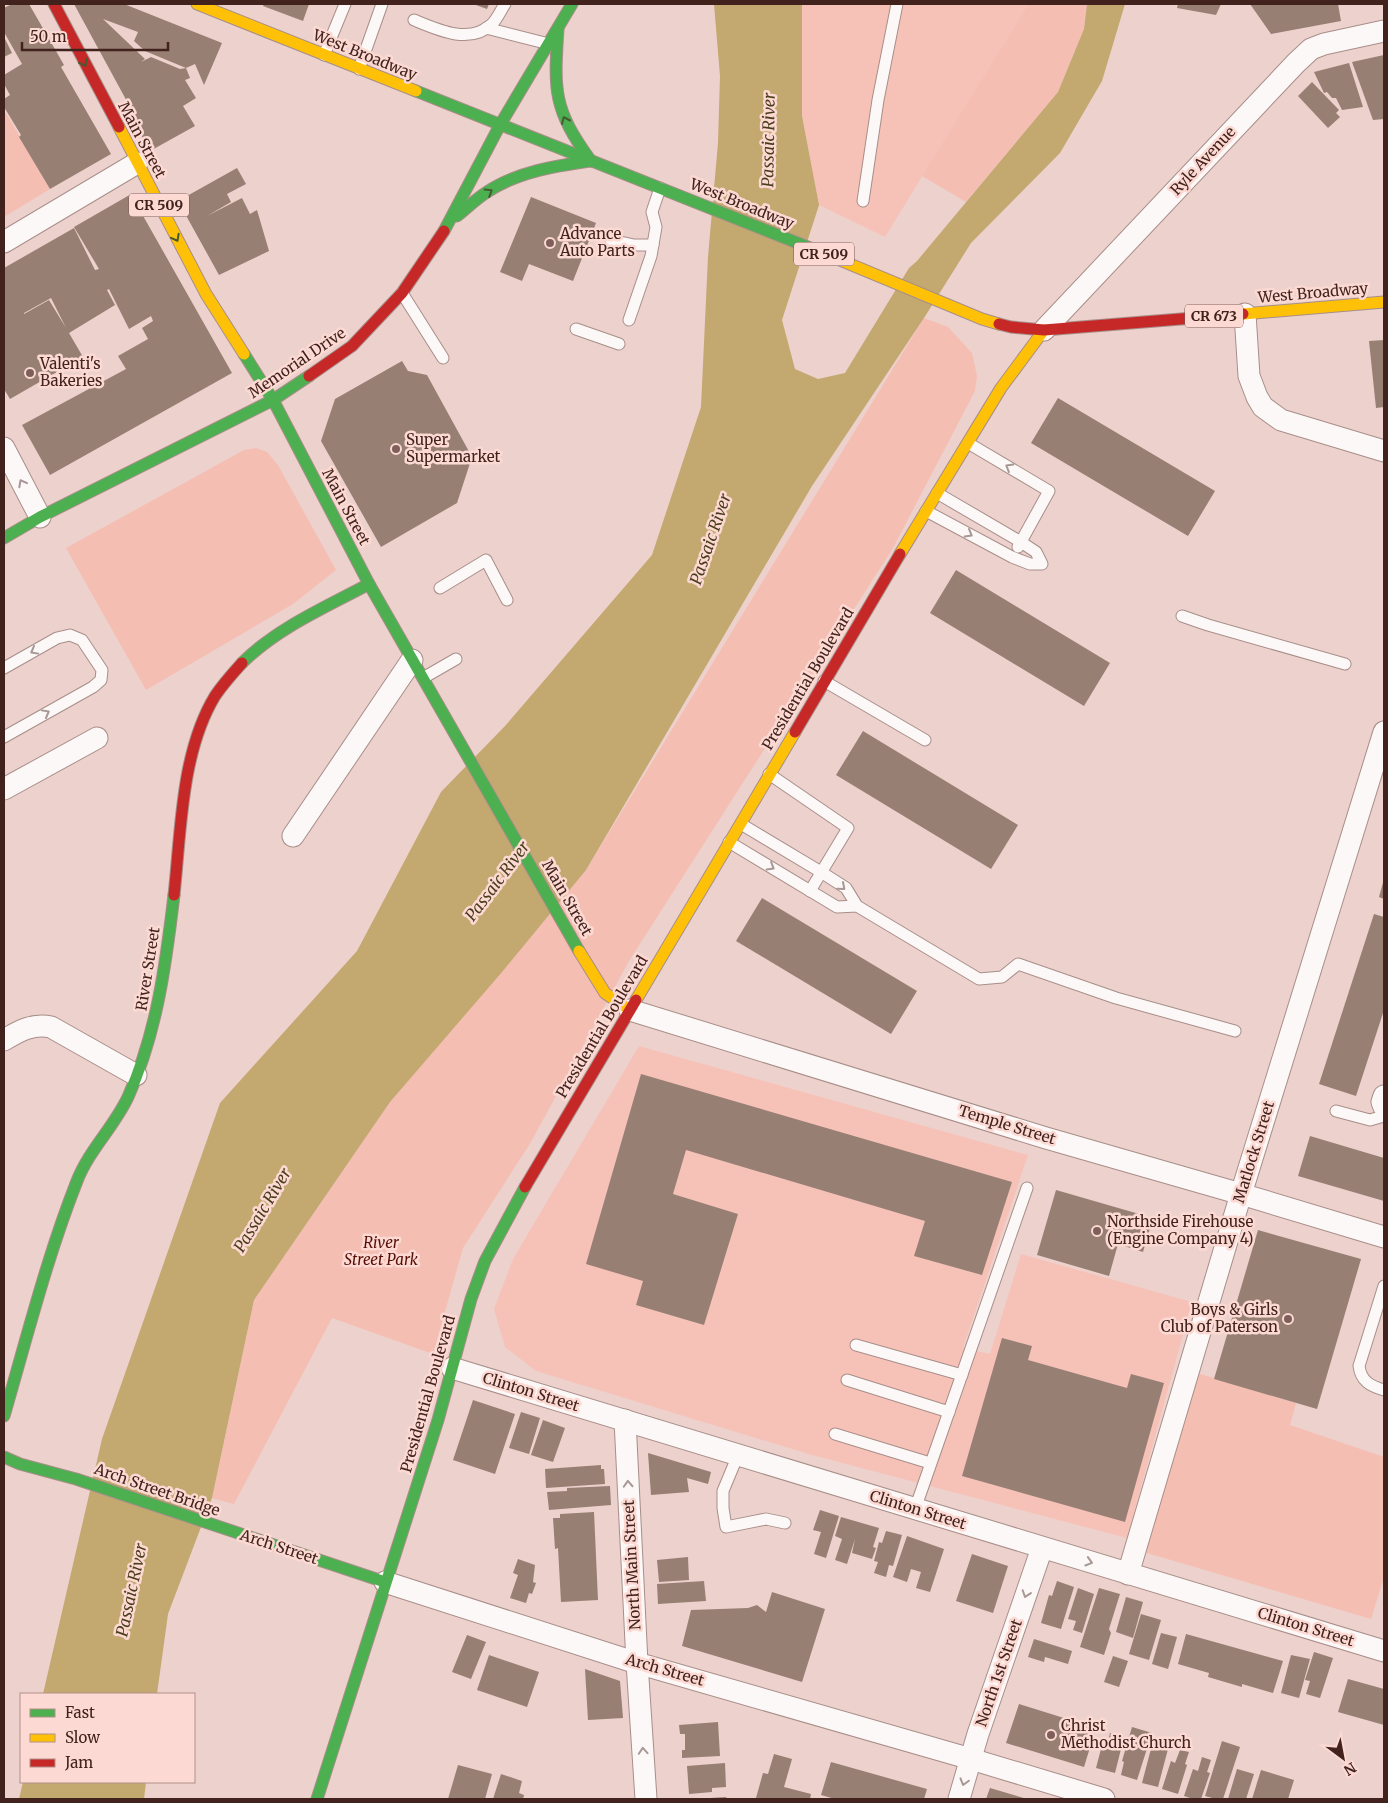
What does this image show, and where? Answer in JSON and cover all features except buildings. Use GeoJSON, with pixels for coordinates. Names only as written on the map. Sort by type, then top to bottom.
{"type":"FeatureCollection","features":[{"type":"Feature","properties":{"kind":"main road","name":"Main Street"},"geometry":{"type":"LineString","coordinates":[[54,4],[206,294],[273,400],[369,584],[412,660],[594,977],[605,993],[630,1010]]}},
{"type":"Feature","properties":{"kind":"main road","name":"West Broadway"},"geometry":{"type":"LineString","coordinates":[[197,4],[701,204],[982,319],[1012,328],[1044,330],[1384,302]]}},
{"type":"Feature","properties":{"kind":"main road","name":"Memorial Drive"},"geometry":{"type":"LineString","coordinates":[[4,538],[40,517],[273,400],[352,346],[402,292],[450,221],[500,125],[572,4]]}},
{"type":"Feature","properties":{"kind":"main road"},"geometry":{"type":"LineString","coordinates":[[558,28],[558,97],[563,116],[574,138],[591,161]]}},
{"type":"Feature","properties":{"kind":"main road"},"geometry":{"type":"LineString","coordinates":[[450,221],[488,192],[509,181],[563,164],[591,161]]}},
{"type":"Feature","properties":{"kind":"main road","name":"Presidential Boulevard"},"geometry":{"type":"LineString","coordinates":[[317,1799],[412,1502],[471,1299],[485,1261],[509,1214],[545,1152],[926,511],[1001,388],[1044,330]]}},
{"type":"Feature","properties":{"kind":"main road","name":"River Street"},"geometry":{"type":"LineString","coordinates":[[4,1416],[48,1265],[79,1177],[92,1152],[116,1120],[132,1090],[154,1023],[169,936],[187,782],[196,740],[207,711],[229,676],[252,653],[272,638],[369,584]]}},
{"type":"Feature","properties":{"kind":"main road","name":"Arch Street Bridge"},"geometry":{"type":"LineString","coordinates":[[4,1457],[20,1464],[76,1479],[228,1530]]}},
{"type":"Feature","properties":{"kind":"main road","name":"Arch Street"},"geometry":{"type":"LineString","coordinates":[[228,1530],[385,1582]]}},
{"type":"Feature","properties":{"kind":"street","name":"Ryle Avenue"},"geometry":{"type":"LineString","coordinates":[[1044,330],[1311,49],[1340,40],[1384,31]]}},
{"type":"Feature","properties":{"kind":"street"},"geometry":{"type":"LineString","coordinates":[[4,242],[137,163]]}},
{"type":"Feature","properties":{"kind":"street"},"geometry":{"type":"LineString","coordinates":[[1245,314],[1249,376],[1263,407],[1281,420],[1384,450]]}},
{"type":"Feature","properties":{"kind":"street"},"geometry":{"type":"LineString","coordinates":[[4,448],[40,517]]}},
{"type":"Feature","properties":{"kind":"street"},"geometry":{"type":"LineString","coordinates":[[293,836],[412,660]]}},
{"type":"Feature","properties":{"kind":"street","name":"Matlock Street"},"geometry":{"type":"LineString","coordinates":[[1128,1574],[1241,1194],[1384,732]]}},
{"type":"Feature","properties":{"kind":"street"},"geometry":{"type":"LineString","coordinates":[[4,789],[97,738]]}},
{"type":"Feature","properties":{"kind":"street","name":"Temple Street"},"geometry":{"type":"LineString","coordinates":[[630,1010],[1046,1138],[1384,1237]]}},
{"type":"Feature","properties":{"kind":"street"},"geometry":{"type":"LineString","coordinates":[[4,1040],[30,1027],[40,1025],[51,1027],[136,1076]]}},
{"type":"Feature","properties":{"kind":"street"},"geometry":{"type":"LineString","coordinates":[[1384,1096],[1382,1102],[1384,1107]]}},
{"type":"Feature","properties":{"kind":"street","name":"Clinton Street"},"geometry":{"type":"LineString","coordinates":[[452,1368],[1384,1651]]}},
{"type":"Feature","properties":{"kind":"street","name":"North Main Street"},"geometry":{"type":"LineString","coordinates":[[625,1420],[646,1799]]}},
{"type":"Feature","properties":{"kind":"street","name":"North 1st Street"},"geometry":{"type":"LineString","coordinates":[[959,1799],[1042,1548]]}},
{"type":"Feature","properties":{"kind":"street","name":"Arch Street"},"geometry":{"type":"LineString","coordinates":[[385,1582],[637,1663],[971,1758],[1104,1799]]}},
{"type":"Feature","properties":{"kind":"lane"},"geometry":{"type":"LineString","coordinates":[[324,55],[345,4]]}},
{"type":"Feature","properties":{"kind":"lane"},"geometry":{"type":"LineString","coordinates":[[359,69],[382,4]]}},
{"type":"Feature","properties":{"kind":"lane"},"geometry":{"type":"LineString","coordinates":[[414,20],[442,32],[463,35],[482,31],[493,23],[505,4]]}},
{"type":"Feature","properties":{"kind":"lane"},"geometry":{"type":"LineString","coordinates":[[863,201],[878,100],[897,4]]}},
{"type":"Feature","properties":{"kind":"lane"},"geometry":{"type":"LineString","coordinates":[[486,28],[549,44]]}},
{"type":"Feature","properties":{"kind":"lane"},"geometry":{"type":"LineString","coordinates":[[628,320],[651,256],[656,227],[652,212],[660,188]]}},
{"type":"Feature","properties":{"kind":"lane"},"geometry":{"type":"LineString","coordinates":[[612,240],[634,245],[653,245]]}},
{"type":"Feature","properties":{"kind":"lane"},"geometry":{"type":"LineString","coordinates":[[402,292],[443,358]]}},
{"type":"Feature","properties":{"kind":"lane"},"geometry":{"type":"LineString","coordinates":[[576,329],[619,344]]}},
{"type":"Feature","properties":{"kind":"lane"},"geometry":{"type":"LineString","coordinates":[[968,443],[1050,491],[1012,557]]}},
{"type":"Feature","properties":{"kind":"lane"},"geometry":{"type":"LineString","coordinates":[[926,511],[1012,557],[1030,564],[1042,564],[1036,552],[937,493]]}},
{"type":"Feature","properties":{"kind":"lane"},"geometry":{"type":"LineString","coordinates":[[440,588],[486,560],[507,600]]}},
{"type":"Feature","properties":{"kind":"lane"},"geometry":{"type":"LineString","coordinates":[[1182,616],[1345,664]]}},
{"type":"Feature","properties":{"kind":"lane"},"geometry":{"type":"LineString","coordinates":[[4,668],[57,638],[70,635],[82,640],[102,670],[101,680],[92,687],[4,737]]}},
{"type":"Feature","properties":{"kind":"lane"},"geometry":{"type":"LineString","coordinates":[[423,678],[456,659]]}},
{"type":"Feature","properties":{"kind":"lane"},"geometry":{"type":"LineString","coordinates":[[824,681],[925,740]]}},
{"type":"Feature","properties":{"kind":"lane"},"geometry":{"type":"LineString","coordinates":[[769,774],[848,828],[810,891]]}},
{"type":"Feature","properties":{"kind":"lane"},"geometry":{"type":"LineString","coordinates":[[741,824],[846,888],[856,906],[979,978],[1002,977],[1018,964],[1116,998],[1235,1031]]}},
{"type":"Feature","properties":{"kind":"lane"},"geometry":{"type":"LineString","coordinates":[[729,842],[836,907],[856,906]]}},
{"type":"Feature","properties":{"kind":"lane"},"geometry":{"type":"LineString","coordinates":[[1336,1111],[1370,1120],[1384,1116]]}},
{"type":"Feature","properties":{"kind":"lane"},"geometry":{"type":"LineString","coordinates":[[915,1509],[1027,1188]]}},
{"type":"Feature","properties":{"kind":"lane"},"geometry":{"type":"LineString","coordinates":[[1384,1286],[1359,1366],[1360,1374],[1371,1386],[1384,1390]]}},
{"type":"Feature","properties":{"kind":"lane"},"geometry":{"type":"LineString","coordinates":[[856,1345],[962,1375]]}},
{"type":"Feature","properties":{"kind":"lane"},"geometry":{"type":"LineString","coordinates":[[847,1380],[949,1412]]}},
{"type":"Feature","properties":{"kind":"lane"},"geometry":{"type":"LineString","coordinates":[[835,1434],[930,1463]]}},
{"type":"Feature","properties":{"kind":"lane"},"geometry":{"type":"LineString","coordinates":[[738,1455],[724,1491],[723,1508],[726,1527],[766,1519],[785,1523]]}},
{"type":"Feature","properties":{"kind":"shaded area"},"geometry":{"type":"Polygon","coordinates":[[[802,4],[1028,4],[885,237],[819,205],[802,116],[802,4]]]}},
{"type":"Feature","properties":{"kind":"shaded area"},"geometry":{"type":"Polygon","coordinates":[[[639,1046],[1028,1155],[963,1348],[990,1354],[1021,1254],[1192,1302],[1127,1538],[812,1455],[536,1371],[505,1347],[494,1309],[513,1259],[639,1046]]]}},
{"type":"Feature","properties":{"kind":"green space"},"geometry":{"type":"Polygon","coordinates":[[[1028,4],[1087,4],[1084,29],[1058,92],[966,202],[922,176],[1028,4]]]}},
{"type":"Feature","properties":{"kind":"green space"},"geometry":{"type":"Polygon","coordinates":[[[6,113],[50,189],[4,217],[4,115],[6,113]]]}},
{"type":"Feature","properties":{"kind":"green space","name":"River Street Park"},"geometry":{"type":"Polygon","coordinates":[[[924,318],[948,327],[972,353],[977,376],[975,391],[893,548],[629,961],[531,1142],[463,1248],[433,1354],[332,1318],[234,1504],[212,1498],[254,1300],[390,1102],[586,870],[924,318]]]}},
{"type":"Feature","properties":{"kind":"green space"},"geometry":{"type":"Polygon","coordinates":[[[256,448],[267,452],[278,465],[336,570],[293,604],[146,690],[66,548],[244,450],[256,448]]]}},
{"type":"Feature","properties":{"kind":"green space"},"geometry":{"type":"Polygon","coordinates":[[[1197,1373],[1296,1403],[1290,1425],[1384,1457],[1384,1577],[1371,1619],[1140,1551],[1197,1373]]]}},
{"type":"Feature","properties":{"kind":"water","name":"Passaic River"},"geometry":{"type":"Polygon","coordinates":[[[714,4],[802,4],[802,116],[819,205],[782,320],[795,369],[818,379],[845,373],[909,268],[917,261],[1058,92],[1084,29],[1087,4],[1125,4],[1102,81],[1060,153],[971,243],[924,318],[812,486],[586,870],[502,972],[390,1102],[254,1300],[212,1498],[168,1614],[157,1693],[43,1693],[102,1439],[220,1103],[357,951],[441,792],[505,726],[652,555],[701,407],[708,257],[718,143],[720,76],[714,4]]]}},
{"type":"Feature","properties":{"kind":"water"},"geometry":{"type":"Polygon","coordinates":[[[23,1783],[146,1783],[144,1799],[19,1799],[23,1783]]]}},
{"type":"Feature","properties":{"kind":"traffic: fast"},"geometry":{"type":"LineString","coordinates":[[444,231],[500,125],[572,4]]}},
{"type":"Feature","properties":{"kind":"traffic: fast"},"geometry":{"type":"LineString","coordinates":[[558,29],[556,68],[559,99],[569,127],[591,161]]}},
{"type":"Feature","properties":{"kind":"traffic: fast"},"geometry":{"type":"LineString","coordinates":[[416,91],[823,253]]}},
{"type":"Feature","properties":{"kind":"traffic: fast"},"geometry":{"type":"LineString","coordinates":[[457,216],[483,195],[511,179],[550,168],[590,161]]}},
{"type":"Feature","properties":{"kind":"traffic: fast"},"geometry":{"type":"LineString","coordinates":[[242,663],[256,650],[286,629],[369,584],[273,400],[244,354]]}},
{"type":"Feature","properties":{"kind":"traffic: fast"},"geometry":{"type":"LineString","coordinates":[[4,538],[40,517],[273,400],[309,376]]}},
{"type":"Feature","properties":{"kind":"traffic: fast"},"geometry":{"type":"LineString","coordinates":[[369,584],[579,951]]}},
{"type":"Feature","properties":{"kind":"traffic: fast"},"geometry":{"type":"LineString","coordinates":[[4,1416],[47,1268],[77,1181],[88,1159],[122,1108],[138,1073],[159,998],[174,895]]}},
{"type":"Feature","properties":{"kind":"traffic: fast"},"geometry":{"type":"LineString","coordinates":[[317,1799],[438,1420],[471,1299],[485,1261],[525,1187]]}},
{"type":"Feature","properties":{"kind":"traffic: fast"},"geometry":{"type":"LineString","coordinates":[[4,1457],[20,1464],[76,1479],[385,1582]]}},
{"type":"Feature","properties":{"kind":"traffic: slow"},"geometry":{"type":"LineString","coordinates":[[197,4],[416,91]]}},
{"type":"Feature","properties":{"kind":"traffic: slow"},"geometry":{"type":"LineString","coordinates":[[119,127],[206,294],[244,354]]}},
{"type":"Feature","properties":{"kind":"traffic: slow"},"geometry":{"type":"LineString","coordinates":[[823,253],[982,319],[999,324]]}},
{"type":"Feature","properties":{"kind":"traffic: slow"},"geometry":{"type":"LineString","coordinates":[[1243,314],[1384,302]]}},
{"type":"Feature","properties":{"kind":"traffic: slow"},"geometry":{"type":"LineString","coordinates":[[900,554],[1001,388],[1044,330]]}},
{"type":"Feature","properties":{"kind":"traffic: slow"},"geometry":{"type":"LineString","coordinates":[[636,1000],[795,732]]}},
{"type":"Feature","properties":{"kind":"traffic: slow"},"geometry":{"type":"LineString","coordinates":[[579,951],[605,993],[630,1010]]}},
{"type":"Feature","properties":{"kind":"traffic: jam"},"geometry":{"type":"LineString","coordinates":[[54,4],[119,127]]}},
{"type":"Feature","properties":{"kind":"traffic: jam"},"geometry":{"type":"LineString","coordinates":[[309,376],[352,346],[402,293],[444,231]]}},
{"type":"Feature","properties":{"kind":"traffic: jam"},"geometry":{"type":"LineString","coordinates":[[999,324],[1044,330],[1243,314]]}},
{"type":"Feature","properties":{"kind":"traffic: jam"},"geometry":{"type":"LineString","coordinates":[[795,732],[900,554]]}},
{"type":"Feature","properties":{"kind":"traffic: jam"},"geometry":{"type":"LineString","coordinates":[[174,895],[184,792],[195,742],[215,696],[242,663]]}},
{"type":"Feature","properties":{"kind":"traffic: jam"},"geometry":{"type":"LineString","coordinates":[[525,1187],[636,1000]]}},
{"type":"Feature","properties":{"kind":"place","name":"Advance Auto Parts"},"geometry":{"type":"Point","coordinates":[550,243]}},
{"type":"Feature","properties":{"kind":"place","name":"Valenti's Bakeries"},"geometry":{"type":"Point","coordinates":[30,373]}},
{"type":"Feature","properties":{"kind":"place","name":"Super Supermarket"},"geometry":{"type":"Point","coordinates":[396,449]}},
{"type":"Feature","properties":{"kind":"place","name":"Northside Firehouse (Engine Company 4)"},"geometry":{"type":"Point","coordinates":[1097,1231]}},
{"type":"Feature","properties":{"kind":"place","name":"Boys & Girls Club of Paterson"},"geometry":{"type":"Point","coordinates":[1288,1319]}},
{"type":"Feature","properties":{"kind":"place","name":"Christ Methodist Church"},"geometry":{"type":"Point","coordinates":[1051,1735]}}]}
